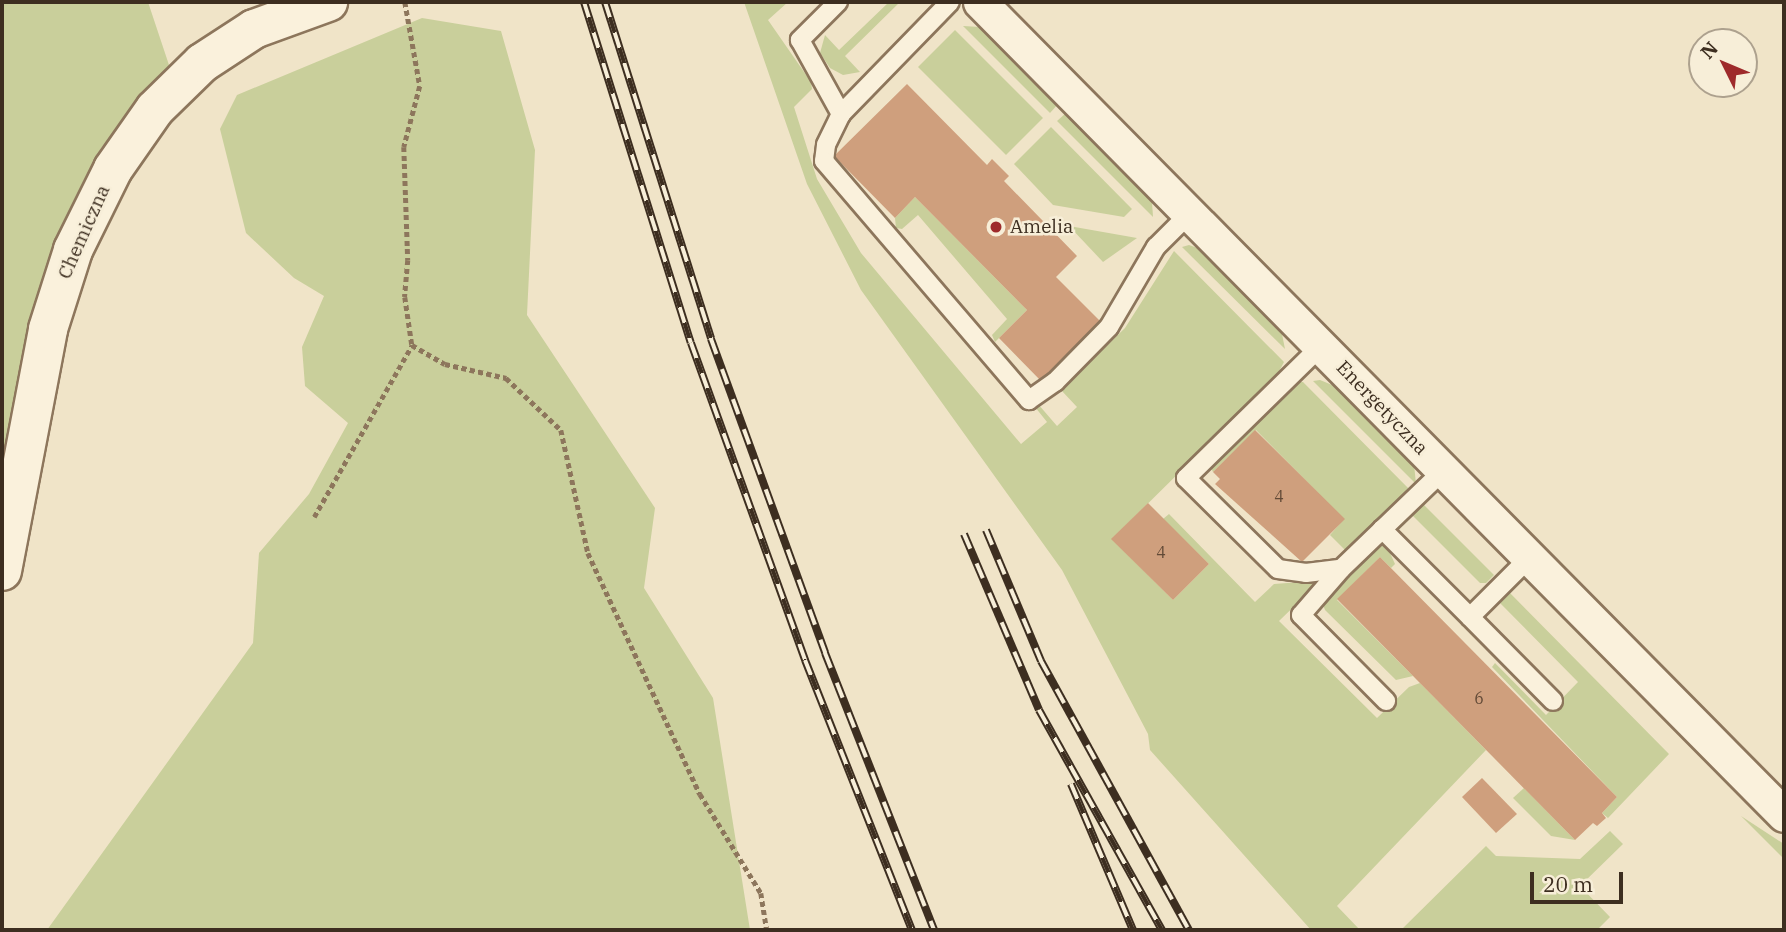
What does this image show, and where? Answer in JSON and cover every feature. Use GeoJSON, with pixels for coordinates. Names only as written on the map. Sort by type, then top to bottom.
{"type":"FeatureCollection","features":[{"type":"Feature","properties":{"kind":"street","name":"Chemiczna"},"geometry":{"type":"LineString","coordinates":[[2,571],[51,316],[73,250],[113,169],[155,109],[202,63],[254,29],[328,2]]}},
{"type":"Feature","properties":{"kind":"street","name":"Energetyczna"},"geometry":{"type":"LineString","coordinates":[[980,2],[1784,815]]}},
{"type":"Feature","properties":{"kind":"lane"},"geometry":{"type":"LineString","coordinates":[[838,2],[800,40],[841,114]]}},
{"type":"Feature","properties":{"kind":"lane"},"geometry":{"type":"LineString","coordinates":[[950,2],[841,114],[825,145],[824,161],[1029,400],[1055,382],[1109,327],[1156,247],[1190,213]]}},
{"type":"Feature","properties":{"kind":"lane"},"geometry":{"type":"LineString","coordinates":[[1321,345],[1186,478],[1278,569],[1306,573],[1341,569]]}},
{"type":"Feature","properties":{"kind":"lane"},"geometry":{"type":"LineString","coordinates":[[1386,701],[1301,615],[1341,569],[1443,471]]}},
{"type":"Feature","properties":{"kind":"lane"},"geometry":{"type":"LineString","coordinates":[[1382,530],[1553,701]]}},
{"type":"Feature","properties":{"kind":"lane"},"geometry":{"type":"LineString","coordinates":[[1470,617],[1529,558]]}},
{"type":"Feature","properties":{"kind":"path"},"geometry":{"type":"LineString","coordinates":[[313,517],[412,345],[405,297],[408,260],[404,147],[420,86],[405,2]]}},
{"type":"Feature","properties":{"kind":"path"},"geometry":{"type":"LineString","coordinates":[[412,345],[444,364],[506,378],[561,430],[588,553],[700,794],[761,893],[766,930]]}},
{"type":"Feature","properties":{"kind":"green space"},"geometry":{"type":"Polygon","coordinates":[[[2,2],[148,2],[171,71],[101,148],[54,241],[2,487],[2,2]]]}},
{"type":"Feature","properties":{"kind":"green space"},"geometry":{"type":"Polygon","coordinates":[[[744,2],[788,2],[768,20],[811,82],[812,89],[794,107],[817,179],[861,253],[1021,444],[1047,422],[1035,407],[1038,404],[1057,426],[1077,407],[1061,390],[1125,328],[1174,251],[1284,362],[1276,377],[1112,539],[1173,600],[1209,564],[1163,519],[1169,514],[1255,602],[1274,584],[1314,581],[1315,586],[1279,621],[1377,718],[1409,687],[1420,683],[1486,750],[1337,906],[1360,930],[1311,930],[1150,750],[1148,734],[1062,570],[861,290],[807,184],[744,2]]]}},
{"type":"Feature","properties":{"kind":"green space"},"geometry":{"type":"Polygon","coordinates":[[[889,2],[900,2],[845,56],[860,72],[843,75],[830,68],[820,53],[825,35],[839,50],[889,2]]]}},
{"type":"Feature","properties":{"kind":"green space"},"geometry":{"type":"Polygon","coordinates":[[[422,18],[501,31],[535,150],[527,315],[655,508],[644,588],[713,698],[750,930],[47,930],[253,643],[259,553],[309,494],[348,423],[305,386],[302,347],[324,296],[294,278],[246,233],[220,129],[237,95],[422,18]]]}},
{"type":"Feature","properties":{"kind":"green space"},"geometry":{"type":"Polygon","coordinates":[[[963,26],[980,27],[1058,104],[1050,113],[963,26]]]}},
{"type":"Feature","properties":{"kind":"green space"},"geometry":{"type":"Polygon","coordinates":[[[955,30],[1043,118],[1006,155],[918,67],[955,30]]]}},
{"type":"Feature","properties":{"kind":"green space"},"geometry":{"type":"Polygon","coordinates":[[[1066,113],[1144,191],[1152,202],[1153,217],[1057,121],[1066,113]]]}},
{"type":"Feature","properties":{"kind":"green space"},"geometry":{"type":"Polygon","coordinates":[[[1051,127],[1132,209],[1124,217],[1053,205],[1014,164],[1051,127]]]}},
{"type":"Feature","properties":{"kind":"green space"},"geometry":{"type":"Polygon","coordinates":[[[915,197],[1027,310],[995,342],[992,335],[1007,319],[918,215],[902,229],[896,228],[895,218],[915,197]]]}},
{"type":"Feature","properties":{"kind":"green space"},"geometry":{"type":"Polygon","coordinates":[[[1069,226],[1137,238],[1103,262],[1069,226]]]}},
{"type":"Feature","properties":{"kind":"green space"},"geometry":{"type":"Polygon","coordinates":[[[1189,245],[1203,250],[1269,317],[1282,334],[1285,349],[1182,247],[1189,245]]]}},
{"type":"Feature","properties":{"kind":"green space"},"geometry":{"type":"Polygon","coordinates":[[[1320,380],[1337,387],[1414,464],[1416,484],[1313,381],[1320,380]]]}},
{"type":"Feature","properties":{"kind":"green space"},"geometry":{"type":"Polygon","coordinates":[[[1295,382],[1303,382],[1411,491],[1349,554],[1330,535],[1344,519],[1256,430],[1213,472],[1211,468],[1295,382]]]}},
{"type":"Feature","properties":{"kind":"green space"},"geometry":{"type":"Polygon","coordinates":[[[1420,501],[1494,575],[1486,583],[1480,583],[1412,515],[1420,501]]]}},
{"type":"Feature","properties":{"kind":"green space"},"geometry":{"type":"Polygon","coordinates":[[[1386,544],[1395,564],[1391,568],[1380,557],[1337,600],[1413,676],[1396,680],[1325,610],[1322,602],[1377,545],[1386,544]]]}},
{"type":"Feature","properties":{"kind":"green space"},"geometry":{"type":"Polygon","coordinates":[[[1509,592],[1669,754],[1608,818],[1602,813],[1617,797],[1492,667],[1495,663],[1546,715],[1578,682],[1500,603],[1509,592]]]}},
{"type":"Feature","properties":{"kind":"green space"},"geometry":{"type":"Polygon","coordinates":[[[1524,788],[1575,840],[1551,836],[1513,798],[1524,788]]]}},
{"type":"Feature","properties":{"kind":"green space"},"geometry":{"type":"Polygon","coordinates":[[[1741,816],[1784,844],[1784,859],[1741,816]]]}},
{"type":"Feature","properties":{"kind":"green space"},"geometry":{"type":"Polygon","coordinates":[[[1610,831],[1623,844],[1580,886],[1610,917],[1597,930],[1401,930],[1486,846],[1496,856],[1580,859],[1610,831]]]}},
{"type":"Feature","properties":{"kind":"building","name":"Amelia"},"geometry":{"type":"Polygon","coordinates":[[[907,84],[987,165],[992,159],[1009,176],[1004,181],[1077,256],[1056,277],[1101,322],[1041,381],[999,338],[1027,310],[915,197],[895,218],[834,156],[907,84]]]}},
{"type":"Feature","properties":{"kind":"building"},"geometry":{"type":"Polygon","coordinates":[[[1255,430],[1345,519],[1302,562],[1215,484],[1220,479],[1213,472],[1255,430]]]}},
{"type":"Feature","properties":{"kind":"building"},"geometry":{"type":"Polygon","coordinates":[[[1148,503],[1209,564],[1173,600],[1111,539],[1148,503]]]}},
{"type":"Feature","properties":{"kind":"building"},"geometry":{"type":"Polygon","coordinates":[[[1380,557],[1617,797],[1602,813],[1606,818],[1597,826],[1593,823],[1575,840],[1337,599],[1380,557]]]}},
{"type":"Feature","properties":{"kind":"building"},"geometry":{"type":"Polygon","coordinates":[[[1482,778],[1517,814],[1496,833],[1462,797],[1482,778]]]}},
{"type":"Feature","properties":{"kind":"railway"},"geometry":{"type":"LineString","coordinates":[[584,2],[691,343],[805,660],[912,930]]}},
{"type":"Feature","properties":{"kind":"railway"},"geometry":{"type":"LineString","coordinates":[[605,2],[711,339],[825,653],[934,930]]}},
{"type":"Feature","properties":{"kind":"railway"},"geometry":{"type":"LineString","coordinates":[[986,530],[1041,661],[1189,930]]}},
{"type":"Feature","properties":{"kind":"railway"},"geometry":{"type":"LineString","coordinates":[[964,534],[1039,710],[1162,930]]}},
{"type":"Feature","properties":{"kind":"railway"},"geometry":{"type":"LineString","coordinates":[[1071,784],[1133,930]]}},
{"type":"Feature","properties":{"kind":"place","name":"Amelia"},"geometry":{"type":"Point","coordinates":[996,227]}}]}
